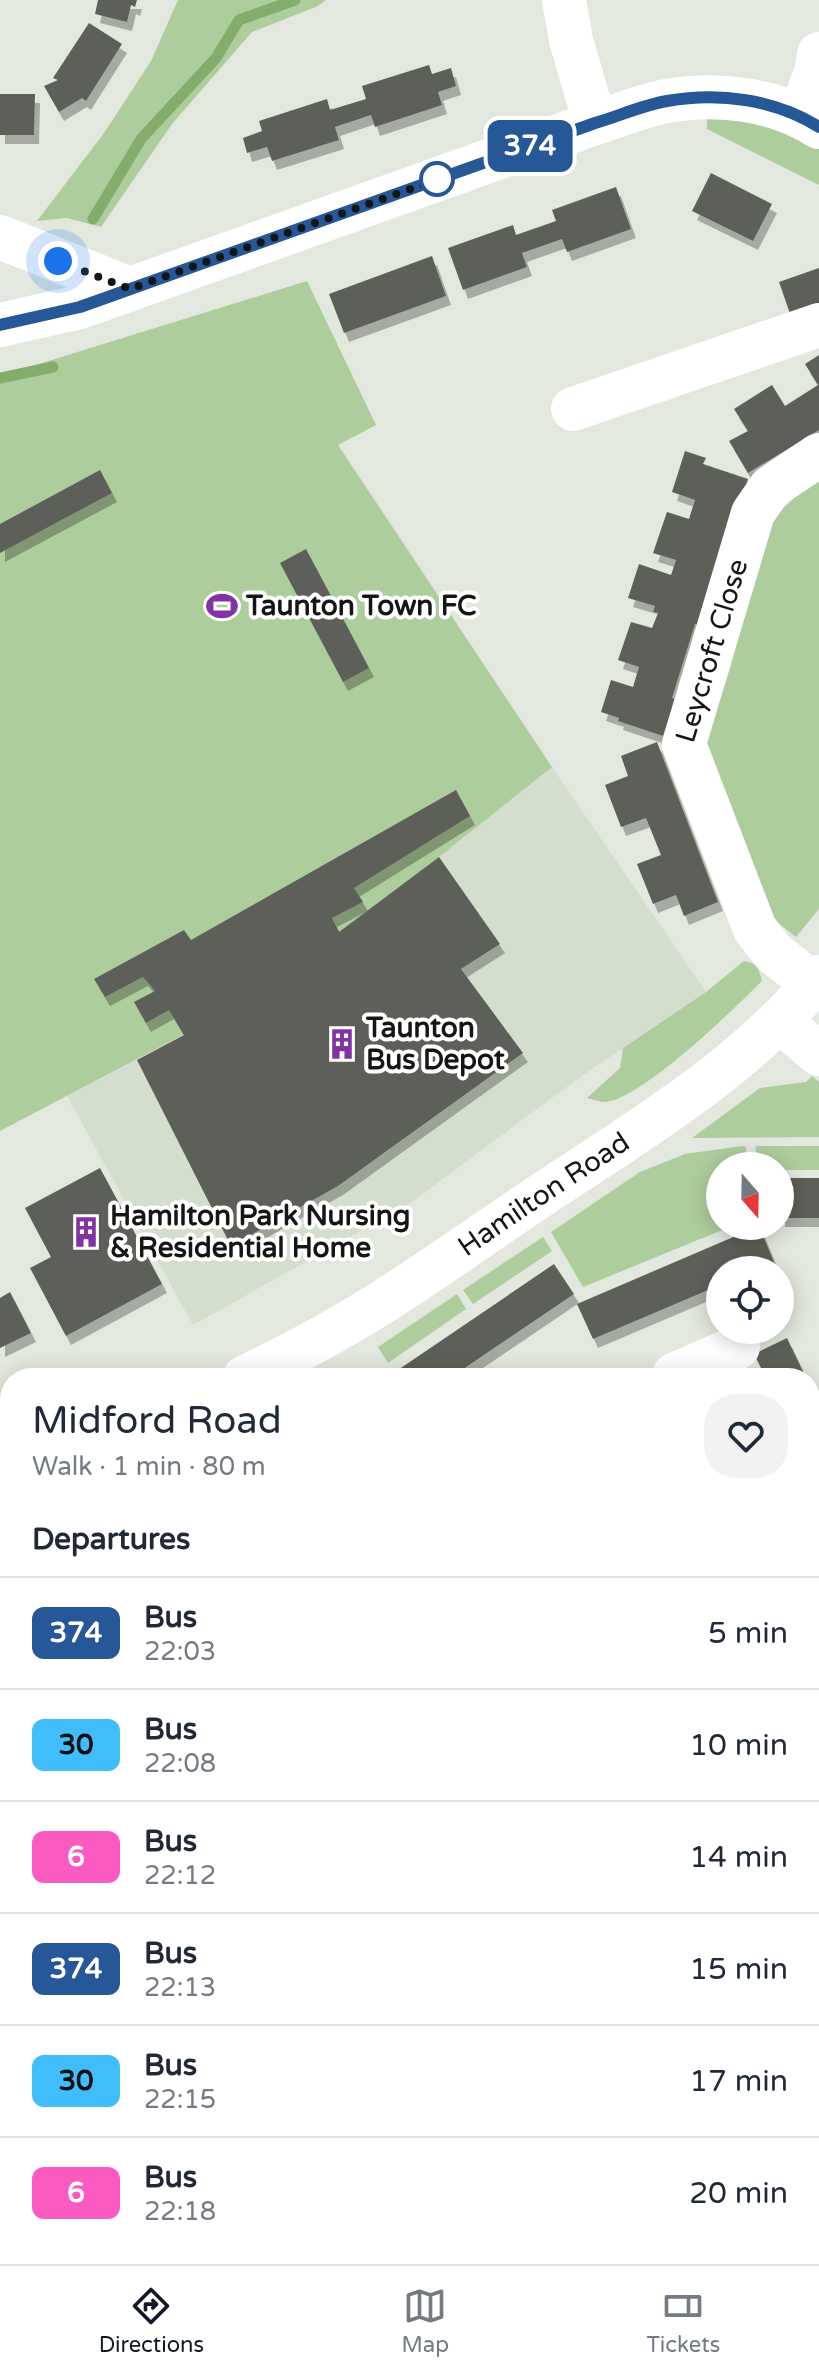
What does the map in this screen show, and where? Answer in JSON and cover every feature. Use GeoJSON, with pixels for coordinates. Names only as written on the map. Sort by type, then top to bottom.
{"type":"FeatureCollection","features":[{"type":"Feature","properties":{"kind":"street"},"geometry":{"type":"LineString","coordinates":[[564,0],[571,40],[595,123]]}},
{"type":"Feature","properties":{"kind":"street"},"geometry":{"type":"LineString","coordinates":[[0,325],[80,307],[595,123],[666,101],[718,96],[762,103],[810,121],[819,54]]}},
{"type":"Feature","properties":{"kind":"street"},"geometry":{"type":"LineString","coordinates":[[0,237],[130,289]]}},
{"type":"Feature","properties":{"kind":"street"},"geometry":{"type":"LineString","coordinates":[[573,409],[819,325]]}},
{"type":"Feature","properties":{"kind":"street","name":"Leycroft Close"},"geometry":{"type":"LineString","coordinates":[[816,980],[774,953],[755,929],[684,744],[753,513],[771,487],[819,455]]}},
{"type":"Feature","properties":{"kind":"street","name":"Hamilton Road"},"geometry":{"type":"LineString","coordinates":[[264,1368],[326,1336],[416,1280],[674,1107],[725,1070],[780,1021],[816,980]]}},
{"type":"Feature","properties":{"kind":"street"},"geometry":{"type":"LineString","coordinates":[[780,1021],[819,1054]]}},
{"type":"Feature","properties":{"kind":"shaded area","name":"Taunton Bus Depot"},"geometry":{"type":"Polygon","coordinates":[[[552,767],[706,992],[579,1078],[409,1204],[193,1325],[67,1096],[251,999],[552,767]]]}},
{"type":"Feature","properties":{"kind":"green space"},"geometry":{"type":"Polygon","coordinates":[[[178,0],[326,0],[252,32],[172,124],[101,227],[67,218],[37,221],[104,133],[151,61],[178,0]]]}},
{"type":"Feature","properties":{"kind":"green space"},"geometry":{"type":"Polygon","coordinates":[[[707,113],[757,121],[819,146],[819,185],[707,129],[707,113]]]}},
{"type":"Feature","properties":{"kind":"green space","name":"Taunton Town FC"},"geometry":{"type":"Polygon","coordinates":[[[307,281],[376,425],[338,445],[552,767],[251,999],[0,1131],[0,376],[307,281]]]}},
{"type":"Feature","properties":{"kind":"green space"},"geometry":{"type":"Polygon","coordinates":[[[819,477],[819,909],[796,937],[778,923],[751,919],[703,749],[730,668],[769,520],[819,477]]]}},
{"type":"Feature","properties":{"kind":"green space"},"geometry":{"type":"Polygon","coordinates":[[[744,961],[757,967],[762,981],[687,1051],[664,1070],[621,1097],[605,1102],[587,1098],[620,1068],[623,1048],[706,992],[744,961]]]}},
{"type":"Feature","properties":{"kind":"green space"},"geometry":{"type":"Polygon","coordinates":[[[812,1076],[819,1082],[819,1137],[692,1138],[760,1088],[806,1082],[812,1076]]]}},
{"type":"Feature","properties":{"kind":"green space"},"geometry":{"type":"Polygon","coordinates":[[[756,1146],[819,1146],[819,1170],[794,1170],[794,1152],[756,1152],[756,1146]]]}},
{"type":"Feature","properties":{"kind":"green space"},"geometry":{"type":"Polygon","coordinates":[[[746,1147],[746,1152],[706,1152],[706,1237],[583,1287],[551,1232],[640,1172],[685,1154],[746,1147]]]}},
{"type":"Feature","properties":{"kind":"green space"},"geometry":{"type":"Polygon","coordinates":[[[543,1237],[552,1251],[473,1304],[463,1290],[543,1237]]]}},
{"type":"Feature","properties":{"kind":"green space"},"geometry":{"type":"Polygon","coordinates":[[[457,1294],[466,1309],[388,1363],[378,1347],[457,1294]]]}},
{"type":"Feature","properties":{"kind":"building"},"geometry":{"type":"Polygon","coordinates":[[[98,0],[137,0],[135,7],[131,5],[127,22],[95,14],[98,0]]]}},
{"type":"Feature","properties":{"kind":"building"},"geometry":{"type":"Polygon","coordinates":[[[89,23],[122,44],[86,101],[82,98],[59,112],[44,86],[58,80],[53,78],[89,23]]]}},
{"type":"Feature","properties":{"kind":"building"},"geometry":{"type":"Polygon","coordinates":[[[429,65],[432,74],[451,68],[456,86],[438,92],[442,105],[375,127],[371,115],[335,127],[339,140],[272,161],[267,147],[247,153],[243,138],[262,131],[259,121],[327,99],[330,110],[366,99],[362,86],[429,65]]]}},
{"type":"Feature","properties":{"kind":"building"},"geometry":{"type":"Polygon","coordinates":[[[0,94],[35,94],[34,135],[0,135],[0,94]]]}},
{"type":"Feature","properties":{"kind":"building"},"geometry":{"type":"Polygon","coordinates":[[[711,173],[772,204],[753,241],[692,211],[711,173]]]}},
{"type":"Feature","properties":{"kind":"building"},"geometry":{"type":"Polygon","coordinates":[[[616,187],[631,229],[567,252],[562,239],[522,253],[527,267],[463,290],[448,248],[513,225],[516,235],[556,221],[552,210],[616,187]]]}},
{"type":"Feature","properties":{"kind":"building"},"geometry":{"type":"Polygon","coordinates":[[[432,256],[446,296],[344,333],[329,294],[432,256]]]}},
{"type":"Feature","properties":{"kind":"building"},"geometry":{"type":"Polygon","coordinates":[[[819,268],[819,317],[794,325],[779,282],[819,268]]]}},
{"type":"Feature","properties":{"kind":"building"},"geometry":{"type":"Polygon","coordinates":[[[819,355],[819,430],[748,473],[729,441],[748,431],[734,409],[772,385],[785,406],[818,385],[805,364],[819,355]]]}},
{"type":"Feature","properties":{"kind":"building"},"geometry":{"type":"Polygon","coordinates":[[[685,451],[706,458],[703,464],[748,479],[701,626],[695,624],[663,736],[601,712],[611,680],[633,687],[639,667],[618,660],[631,622],[652,628],[658,613],[653,612],[655,606],[628,598],[639,564],[671,575],[676,560],[653,553],[667,512],[689,519],[695,500],[672,492],[685,451]]]}},
{"type":"Feature","properties":{"kind":"building"},"geometry":{"type":"Polygon","coordinates":[[[100,470],[112,493],[0,553],[0,524],[100,470]]]}},
{"type":"Feature","properties":{"kind":"building"},"geometry":{"type":"Polygon","coordinates":[[[306,549],[369,668],[343,682],[280,563],[306,549]]]}},
{"type":"Feature","properties":{"kind":"building"},"geometry":{"type":"Polygon","coordinates":[[[657,742],[718,902],[684,916],[676,895],[653,904],[637,864],[661,855],[646,818],[621,827],[605,785],[628,776],[621,756],[657,742]]]}},
{"type":"Feature","properties":{"kind":"building","name":"Taunton Bus Depot"},"geometry":{"type":"Polygon","coordinates":[[[456,790],[470,816],[354,888],[363,902],[332,918],[339,932],[439,857],[500,944],[461,969],[523,1053],[338,1186],[231,1246],[137,1060],[184,1035],[169,1010],[146,1023],[134,1002],[155,991],[143,977],[105,997],[94,979],[184,930],[191,940],[456,790]]]}},
{"type":"Feature","properties":{"kind":"building","name":"Hamilton Park Nursing & Residential Home"},"geometry":{"type":"Polygon","coordinates":[[[100,1168],[162,1284],[66,1336],[30,1268],[51,1257],[25,1208],[100,1168]]]}},
{"type":"Feature","properties":{"kind":"building"},"geometry":{"type":"Polygon","coordinates":[[[794,1178],[819,1178],[819,1218],[794,1218],[794,1178]]]}},
{"type":"Feature","properties":{"kind":"building"},"geometry":{"type":"Polygon","coordinates":[[[726,1240],[765,1240],[772,1256],[706,1256],[706,1291],[593,1339],[577,1304],[726,1240]]]}},
{"type":"Feature","properties":{"kind":"building"},"geometry":{"type":"Polygon","coordinates":[[[554,1264],[574,1294],[465,1368],[401,1368],[554,1264]]]}},
{"type":"Feature","properties":{"kind":"building"},"geometry":{"type":"Polygon","coordinates":[[[10,1292],[31,1333],[0,1348],[0,1298],[10,1292]]]}},
{"type":"Feature","properties":{"kind":"building"},"geometry":{"type":"Polygon","coordinates":[[[775,1344],[790,1344],[801,1368],[761,1368],[754,1354],[775,1344]]]}},
{"type":"Feature","properties":{"kind":"waterway"},"geometry":{"type":"LineString","coordinates":[[93,219],[141,139],[216,58],[239,20],[295,0]]}},
{"type":"Feature","properties":{"kind":"waterway"},"geometry":{"type":"LineString","coordinates":[[0,378],[53,367]]}},
{"type":"Feature","properties":{"kind":"bus line","name":"374"},"geometry":{"type":"LineString","coordinates":[[0,325],[80,307],[595,123],[666,101],[718,96],[762,103],[800,116],[819,127]]}},
{"type":"Feature","properties":{"kind":"place","name":"Taunton Town FC"},"geometry":{"type":"Point","coordinates":[222,606]}},
{"type":"Feature","properties":{"kind":"place","name":"Taunton Bus Depot"},"geometry":{"type":"Point","coordinates":[342,1044]}},
{"type":"Feature","properties":{"kind":"place","name":"Hamilton Park Nursing & Residential Home"},"geometry":{"type":"Point","coordinates":[86,1232]}},
{"type":"Feature","properties":{"kind":"route"},"geometry":{"type":"LineString","coordinates":[[58,261],[130,289],[450,175],[437,179]]}}]}
